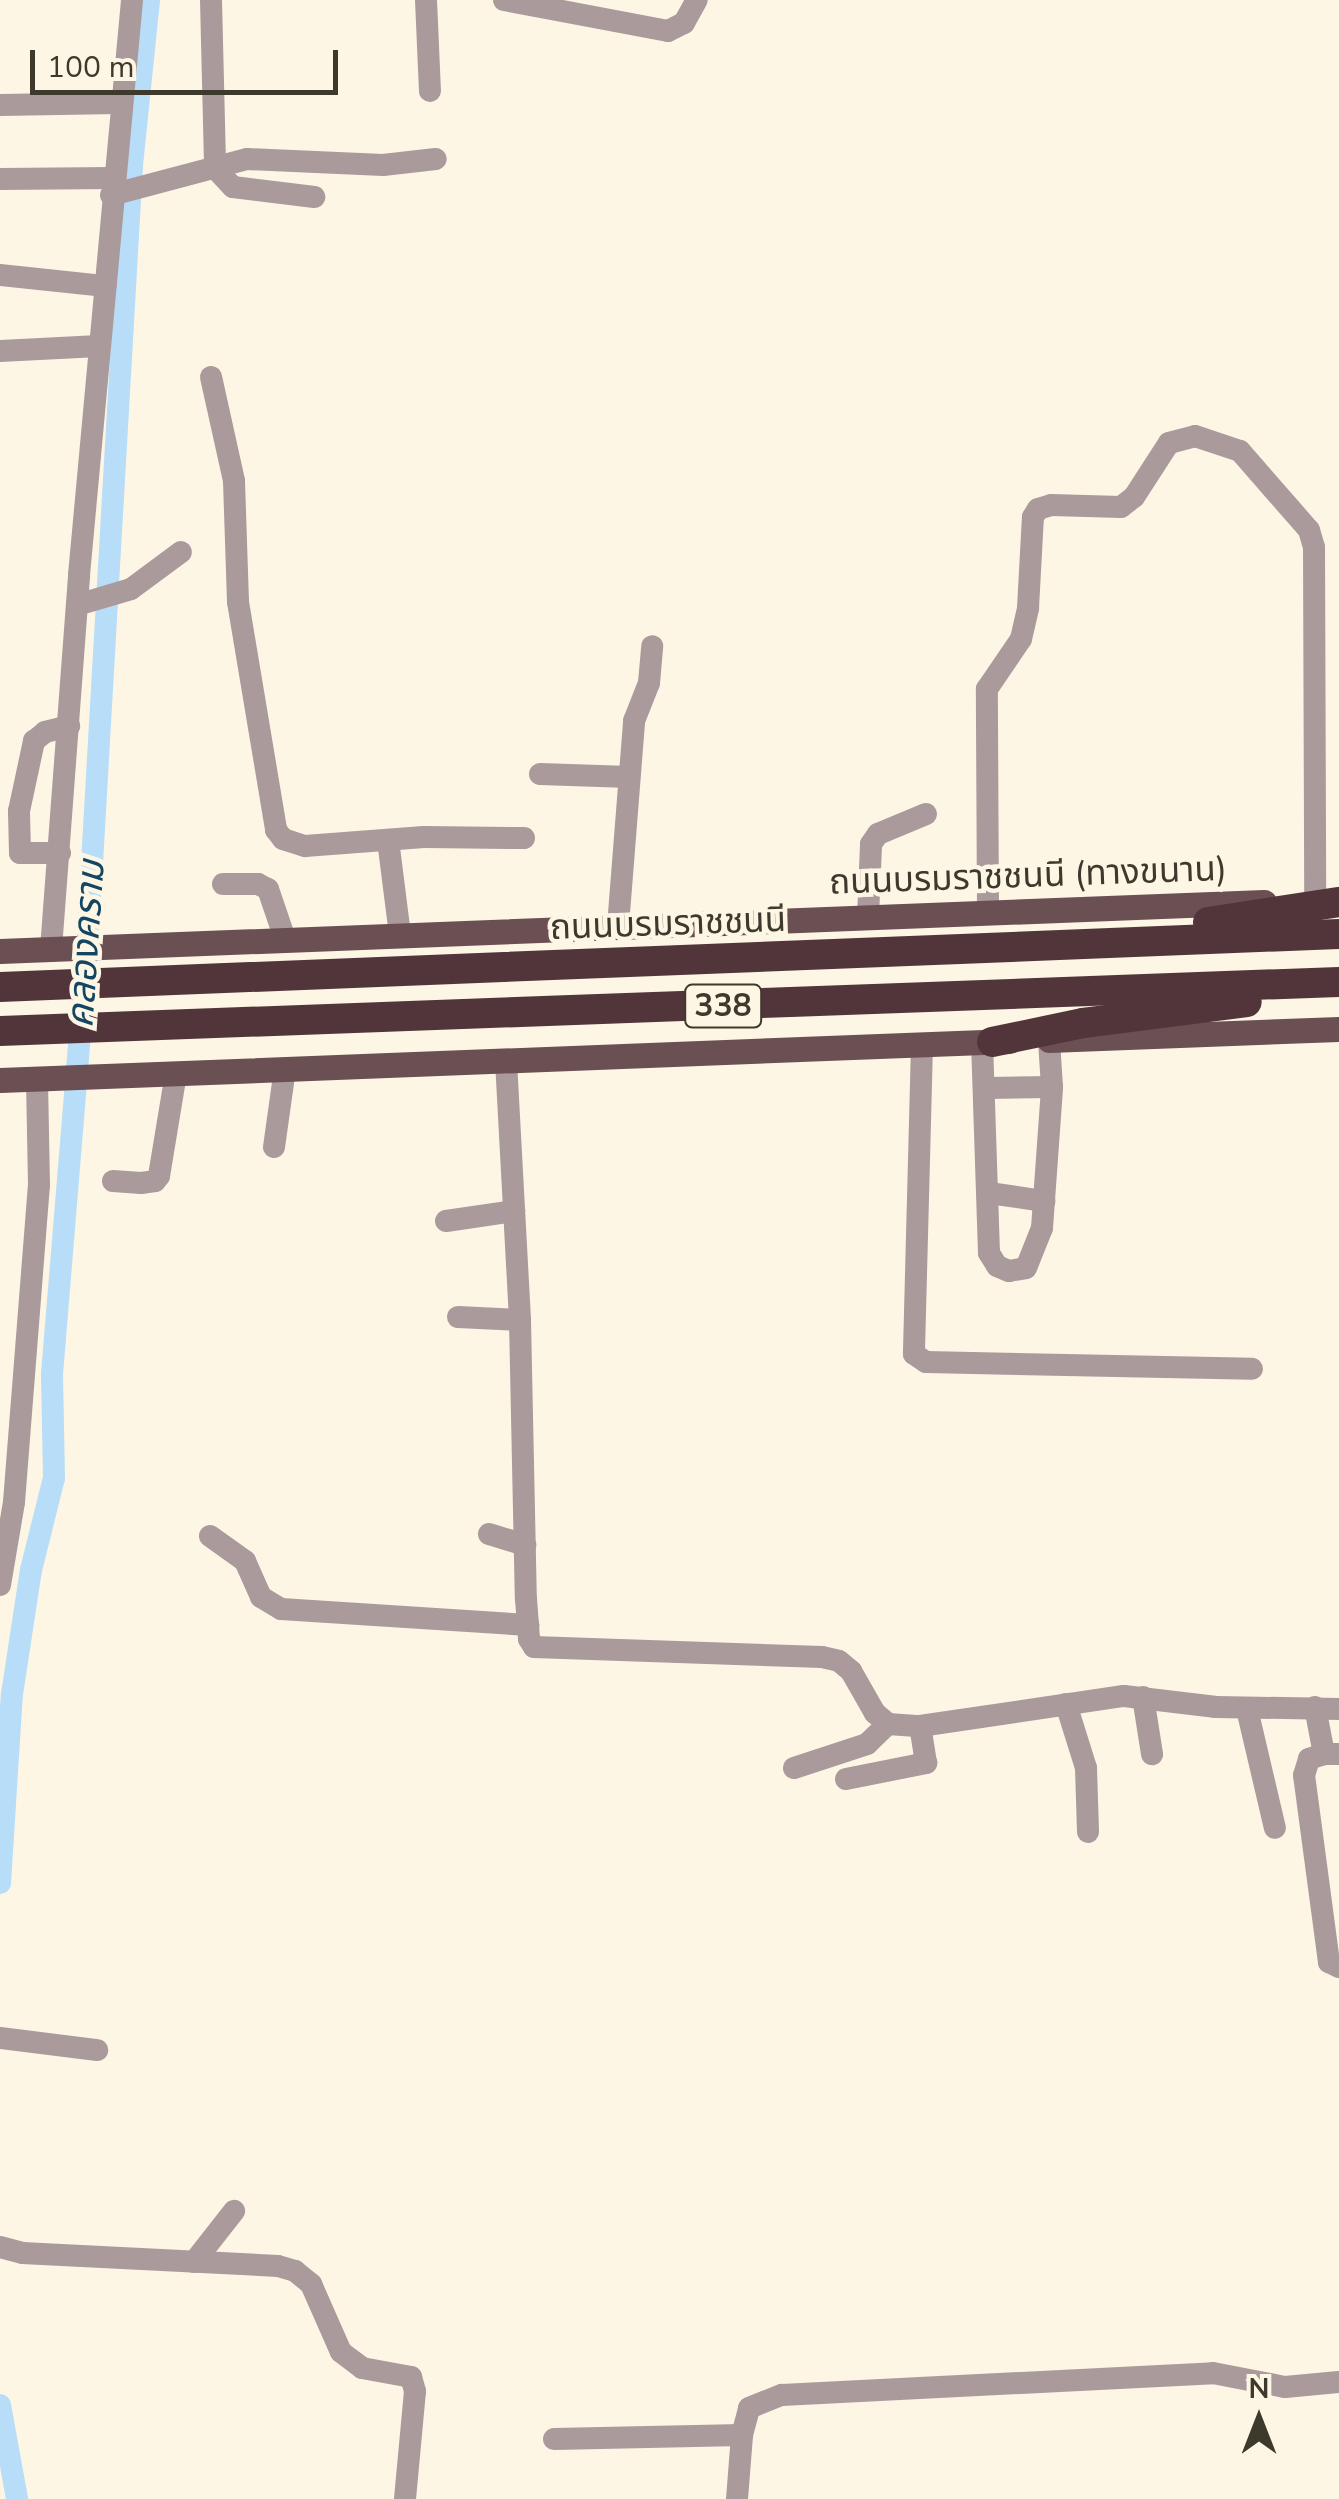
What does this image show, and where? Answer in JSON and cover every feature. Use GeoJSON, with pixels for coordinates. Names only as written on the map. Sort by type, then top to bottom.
{"type":"FeatureCollection","features":[{"type":"Feature","properties":{"kind":"highway"},"geometry":{"type":"LineString","coordinates":[[1037,947],[1331,900]]}},
{"type":"Feature","properties":{"kind":"highway","name":"ถนนบรมราชชนนี"},"geometry":{"type":"LineString","coordinates":[[0,987],[1339,934]]}},
{"type":"Feature","properties":{"kind":"highway"},"geometry":{"type":"LineString","coordinates":[[987,1042],[1083,1023],[1254,1001],[1333,982]]}},
{"type":"Feature","properties":{"kind":"highway","name":"338"},"geometry":{"type":"LineString","coordinates":[[0,1031],[1333,982]]}},
{"type":"Feature","properties":{"kind":"main road","name":"ถนนบรมราชชนนี (ทางขนาน)"},"geometry":{"type":"LineString","coordinates":[[0,951],[1331,900]]}},
{"type":"Feature","properties":{"kind":"main road","name":"338"},"geometry":{"type":"LineString","coordinates":[[0,1080],[1339,1029]]}},
{"type":"Feature","properties":{"kind":"street"},"geometry":{"type":"LineString","coordinates":[[56,948],[99,346],[104,286],[122,188],[119,103],[132,0]]}},
{"type":"Feature","properties":{"kind":"street"},"geometry":{"type":"LineString","coordinates":[[211,0],[215,168],[233,188],[314,197]]}},
{"type":"Feature","properties":{"kind":"street"},"geometry":{"type":"LineString","coordinates":[[426,0],[430,91]]}},
{"type":"Feature","properties":{"kind":"street"},"geometry":{"type":"LineString","coordinates":[[504,0],[668,31],[684,23],[696,0]]}},
{"type":"Feature","properties":{"kind":"street"},"geometry":{"type":"LineString","coordinates":[[0,105],[119,103]]}},
{"type":"Feature","properties":{"kind":"street"},"geometry":{"type":"LineString","coordinates":[[0,179],[122,188],[247,159],[383,165],[436,159]]}},
{"type":"Feature","properties":{"kind":"street"},"geometry":{"type":"LineString","coordinates":[[0,274],[104,286]]}},
{"type":"Feature","properties":{"kind":"street"},"geometry":{"type":"LineString","coordinates":[[0,351],[99,346]]}},
{"type":"Feature","properties":{"kind":"street"},"geometry":{"type":"LineString","coordinates":[[211,377],[234,481],[238,602],[276,830],[283,839],[305,846],[524,838]]}},
{"type":"Feature","properties":{"kind":"street"},"geometry":{"type":"LineString","coordinates":[[988,912],[987,689],[1021,639],[1028,608],[1033,517],[1038,509],[1051,505],[1121,507],[1134,497],[1169,443],[1195,436],[1240,451],[1309,530],[1314,546],[1331,900]]}},
{"type":"Feature","properties":{"kind":"street"},"geometry":{"type":"LineString","coordinates":[[83,604],[115,596],[156,575],[182,552]]}},
{"type":"Feature","properties":{"kind":"street"},"geometry":{"type":"LineString","coordinates":[[618,926],[634,721],[649,683],[652,646]]}},
{"type":"Feature","properties":{"kind":"street"},"geometry":{"type":"LineString","coordinates":[[60,853],[10,857],[34,741],[45,732],[69,726]]}},
{"type":"Feature","properties":{"kind":"street"},"geometry":{"type":"LineString","coordinates":[[540,774],[629,777]]}},
{"type":"Feature","properties":{"kind":"street"},"geometry":{"type":"LineString","coordinates":[[868,917],[871,844],[878,834],[926,814]]}},
{"type":"Feature","properties":{"kind":"street"},"geometry":{"type":"LineString","coordinates":[[388,840],[400,934]]}},
{"type":"Feature","properties":{"kind":"street"},"geometry":{"type":"LineString","coordinates":[[223,884],[258,884],[268,889],[286,939]]}},
{"type":"Feature","properties":{"kind":"street"},"geometry":{"type":"LineString","coordinates":[[987,1042],[990,1254],[997,1266],[1009,1271],[1026,1268],[1036,1252],[1044,1201],[1052,1088],[1048,1040]]}},
{"type":"Feature","properties":{"kind":"street"},"geometry":{"type":"LineString","coordinates":[[922,1045],[914,1354],[926,1362],[1252,1368]]}},
{"type":"Feature","properties":{"kind":"street"},"geometry":{"type":"LineString","coordinates":[[506,1061],[520,1320],[529,1639],[544,1650],[822,1657],[840,1661],[888,1724]]}},
{"type":"Feature","properties":{"kind":"street"},"geometry":{"type":"LineString","coordinates":[[274,1146],[285,1069]]}},
{"type":"Feature","properties":{"kind":"street"},"geometry":{"type":"LineString","coordinates":[[113,1181],[141,1183],[156,1181],[159,1176],[176,1074]]}},
{"type":"Feature","properties":{"kind":"street"},"geometry":{"type":"LineString","coordinates":[[0,1585],[39,1185],[39,1078]]}},
{"type":"Feature","properties":{"kind":"street"},"geometry":{"type":"LineString","coordinates":[[987,1088],[1052,1088]]}},
{"type":"Feature","properties":{"kind":"street"},"geometry":{"type":"LineString","coordinates":[[989,1193],[1044,1201]]}},
{"type":"Feature","properties":{"kind":"street"},"geometry":{"type":"LineString","coordinates":[[446,1222],[514,1211]]}},
{"type":"Feature","properties":{"kind":"street"},"geometry":{"type":"LineString","coordinates":[[458,1318],[520,1320]]}},
{"type":"Feature","properties":{"kind":"street"},"geometry":{"type":"LineString","coordinates":[[489,1534],[525,1545]]}},
{"type":"Feature","properties":{"kind":"street"},"geometry":{"type":"LineString","coordinates":[[210,1536],[245,1561],[261,1596],[280,1609],[528,1625]]}},
{"type":"Feature","properties":{"kind":"street"},"geometry":{"type":"LineString","coordinates":[[794,1768],[867,1744],[888,1724],[920,1726],[1066,1704],[1143,1696],[1247,1708],[1339,1709]]}},
{"type":"Feature","properties":{"kind":"street"},"geometry":{"type":"LineString","coordinates":[[1143,1696],[1152,1754]]}},
{"type":"Feature","properties":{"kind":"street"},"geometry":{"type":"LineString","coordinates":[[1066,1704],[1086,1768],[1088,1832]]}},
{"type":"Feature","properties":{"kind":"street"},"geometry":{"type":"LineString","coordinates":[[1315,1707],[1332,1754],[1310,1759],[1304,1774],[1329,1962],[1339,1967]]}},
{"type":"Feature","properties":{"kind":"street"},"geometry":{"type":"LineString","coordinates":[[1247,1708],[1275,1828]]}},
{"type":"Feature","properties":{"kind":"street"},"geometry":{"type":"LineString","coordinates":[[846,1779],[926,1763],[920,1726]]}},
{"type":"Feature","properties":{"kind":"street"},"geometry":{"type":"LineString","coordinates":[[2,2038],[96,2050]]}},
{"type":"Feature","properties":{"kind":"street"},"geometry":{"type":"LineString","coordinates":[[194,2262],[234,2211]]}},
{"type":"Feature","properties":{"kind":"street"},"geometry":{"type":"LineString","coordinates":[[0,2248],[22,2254],[194,2262],[295,2272],[312,2284],[341,2352],[362,2368],[410,2377],[415,2391],[405,2499]]}},
{"type":"Feature","properties":{"kind":"street"},"geometry":{"type":"LineString","coordinates":[[738,2499],[742,2435],[748,2408],[782,2396],[1213,2373],[1285,2387],[1339,2382]]}},
{"type":"Feature","properties":{"kind":"street"},"geometry":{"type":"LineString","coordinates":[[554,2438],[742,2435]]}},
{"type":"Feature","properties":{"kind":"waterway","name":"คลองคราม"},"geometry":{"type":"LineString","coordinates":[[0,1883],[12,1694],[31,1570],[54,1478],[52,1374],[88,933],[132,165],[149,0]]}},
{"type":"Feature","properties":{"kind":"waterway","name":"คลองคราม"},"geometry":{"type":"LineString","coordinates":[[0,2405],[17,2499]]}}]}
